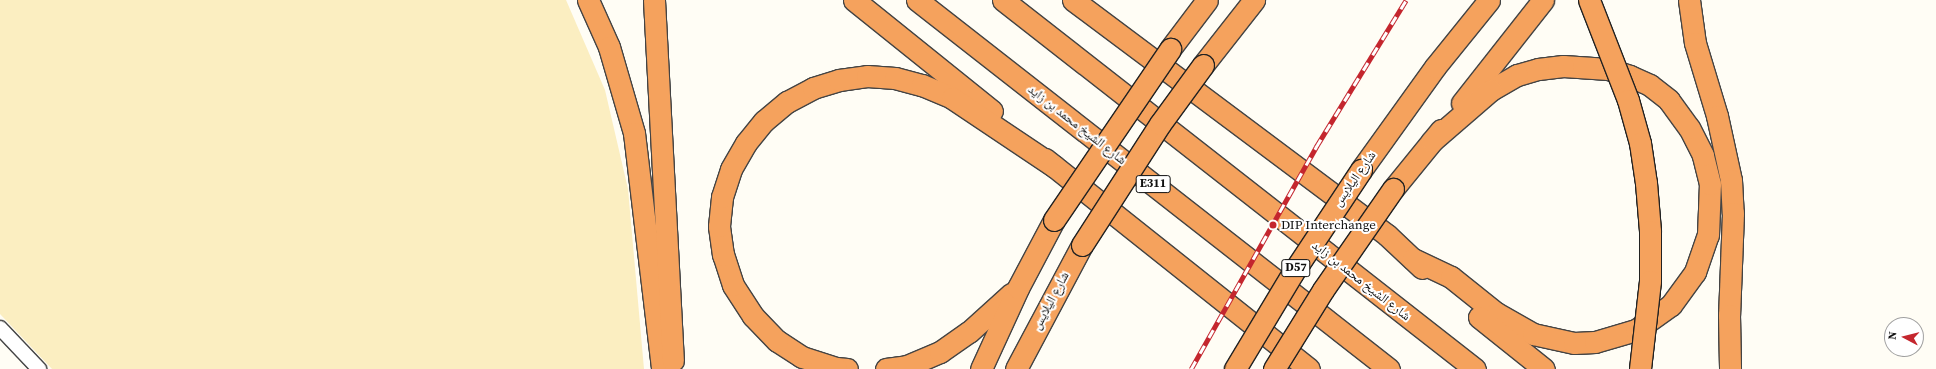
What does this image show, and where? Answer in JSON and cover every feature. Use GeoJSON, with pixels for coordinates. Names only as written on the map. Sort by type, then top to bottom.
{"type":"FeatureCollection","features":[{"type":"Feature","properties":{"kind":"highway"},"geometry":{"type":"LineString","coordinates":[[588,0],[609,47],[634,133],[662,369]]}},
{"type":"Feature","properties":{"kind":"highway"},"geometry":{"type":"LineString","coordinates":[[654,0],[674,369]]}},
{"type":"Feature","properties":{"kind":"highway"},"geometry":{"type":"LineString","coordinates":[[854,0],[973,94],[1055,168],[1309,369]]}},
{"type":"Feature","properties":{"kind":"highway","name":"شارع الشيخ محمد بن زايد"},"geometry":{"type":"LineString","coordinates":[[917,0],[1389,369]]}},
{"type":"Feature","properties":{"kind":"highway","name":"شارع الشيخ محمد بن زايد"},"geometry":{"type":"LineString","coordinates":[[1003,0],[1475,369]]}},
{"type":"Feature","properties":{"kind":"highway"},"geometry":{"type":"LineString","coordinates":[[1073,0],[1387,235],[1455,297],[1544,369]]}},
{"type":"Feature","properties":{"kind":"highway"},"geometry":{"type":"LineString","coordinates":[[1092,0],[1119,26],[1138,50]]}},
{"type":"Feature","properties":{"kind":"highway"},"geometry":{"type":"LineString","coordinates":[[981,369],[1018,288],[1054,220],[1170,49],[1207,0]]}},
{"type":"Feature","properties":{"kind":"highway","name":"شارع اليلايس"},"geometry":{"type":"LineString","coordinates":[[1016,369],[1082,245],[1160,124],[1203,65],[1254,0]]}},
{"type":"Feature","properties":{"kind":"highway","name":"شارع اليلايس"},"geometry":{"type":"LineString","coordinates":[[1235,369],[1292,274],[1361,170],[1436,67],[1489,0]]}},
{"type":"Feature","properties":{"kind":"highway"},"geometry":{"type":"LineString","coordinates":[[1274,369],[1323,290],[1393,189],[1543,0]]}},
{"type":"Feature","properties":{"kind":"highway"},"geometry":{"type":"LineString","coordinates":[[1588,0],[1628,100],[1640,143],[1646,183],[1650,232],[1650,281],[1640,369]]}},
{"type":"Feature","properties":{"kind":"highway"},"geometry":{"type":"LineString","coordinates":[[1689,0],[1695,43],[1717,116],[1731,180],[1733,219],[1728,315],[1730,369]]}},
{"type":"Feature","properties":{"kind":"highway"},"geometry":{"type":"LineString","coordinates":[[1413,259],[1451,277],[1502,317],[1532,334],[1574,343],[1595,342],[1636,330],[1671,305],[1695,272],[1708,235],[1710,184],[1703,155],[1689,128],[1669,100],[1650,85],[1630,76],[1608,69],[1563,66],[1538,69],[1517,75],[1491,90],[1432,141]]}},
{"type":"Feature","properties":{"kind":"highway"},"geometry":{"type":"LineString","coordinates":[[847,369],[836,368],[802,356],[777,341],[753,316],[733,285],[723,255],[718,226],[722,197],[731,169],[742,149],[764,121],[787,102],[813,88],[839,80],[867,76],[895,78],[922,85],[952,98],[1055,168]]}},
{"type":"Feature","properties":{"kind":"highway"},"geometry":{"type":"LineString","coordinates":[[886,369],[907,366],[940,352],[969,332],[1018,288]]}},
{"type":"Feature","properties":{"kind":"street"},"geometry":{"type":"LineString","coordinates":[[0,328],[39,369]]}},
{"type":"Feature","properties":{"kind":"sand"},"geometry":{"type":"Polygon","coordinates":[[[0,0],[566,0],[605,90],[628,189],[644,369],[52,369],[0,314],[0,0]]]}},
{"type":"Feature","properties":{"kind":"railway"},"geometry":{"type":"LineString","coordinates":[[1191,369],[1316,147],[1406,0]]}},
{"type":"Feature","properties":{"kind":"place","name":"DIP Interchange"},"geometry":{"type":"Point","coordinates":[1273,225]}}]}
